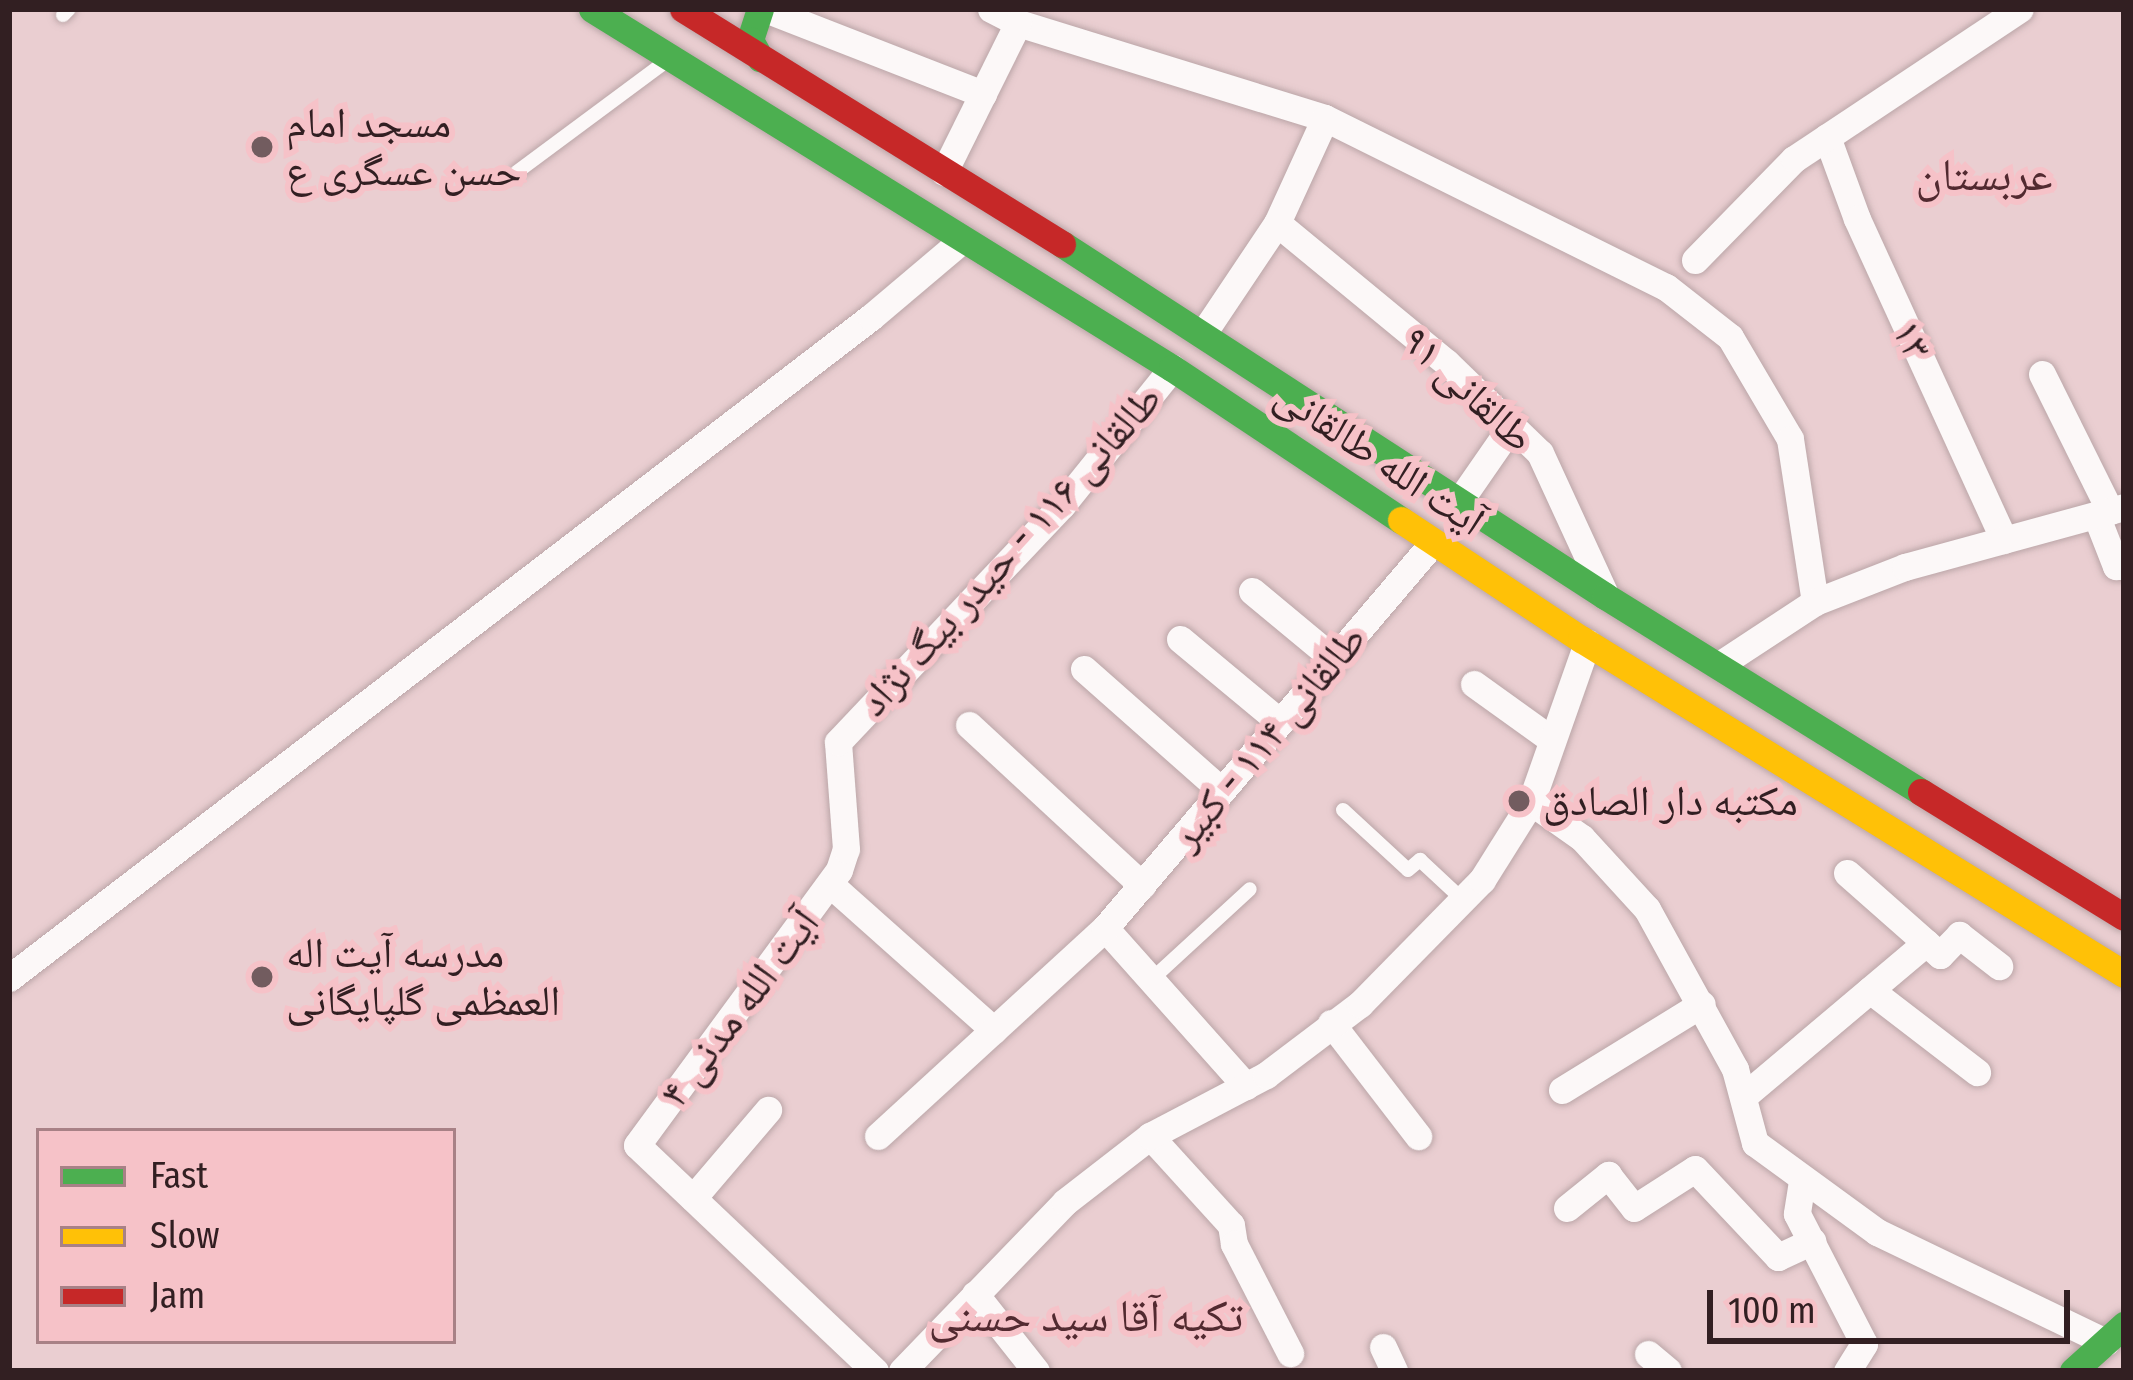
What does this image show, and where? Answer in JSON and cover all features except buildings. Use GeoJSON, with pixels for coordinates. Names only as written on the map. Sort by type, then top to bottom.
{"type":"FeatureCollection","features":[{"type":"Feature","properties":{"kind":"main road","name":"آیت الله طالقانی"},"geometry":{"type":"LineString","coordinates":[[592,9],[1172,368],[1431,545],[2124,974]]}},
{"type":"Feature","properties":{"kind":"main road","name":"آیت الله طالقانی"},"geometry":{"type":"LineString","coordinates":[[683,9],[1204,332],[1458,503],[2124,917]]}},
{"type":"Feature","properties":{"kind":"main road"},"geometry":{"type":"LineString","coordinates":[[760,58],[750,40],[763,9]]}},
{"type":"Feature","properties":{"kind":"main road"},"geometry":{"type":"LineString","coordinates":[[2073,1371],[2115,1334]]}},
{"type":"Feature","properties":{"kind":"street"},"geometry":{"type":"LineString","coordinates":[[763,9],[982,94]]}},
{"type":"Feature","properties":{"kind":"street"},"geometry":{"type":"LineString","coordinates":[[991,9],[1018,23],[1324,118],[1666,287],[1730,337],[1790,439],[1815,602]]}},
{"type":"Feature","properties":{"kind":"street"},"geometry":{"type":"LineString","coordinates":[[1695,260],[1794,159],[2020,9]]}},
{"type":"Feature","properties":{"kind":"street"},"geometry":{"type":"LineString","coordinates":[[944,172],[1018,23]]}},
{"type":"Feature","properties":{"kind":"street"},"geometry":{"type":"LineString","coordinates":[[1204,332],[1277,224],[1324,118]]}},
{"type":"Feature","properties":{"kind":"street","name":"۱۳"},"geometry":{"type":"LineString","coordinates":[[1826,137],[1857,219],[2004,540]]}},
{"type":"Feature","properties":{"kind":"street","name":"طالقانی ۹۱"},"geometry":{"type":"LineString","coordinates":[[1277,224],[1447,363],[1540,453],[1606,596]]}},
{"type":"Feature","properties":{"kind":"street"},"geometry":{"type":"LineString","coordinates":[[9,978],[871,317],[962,240]]}},
{"type":"Feature","properties":{"kind":"street","name":"طالقانی ۱۱۶ - حیدر بیگ نژاد"},"geometry":{"type":"LineString","coordinates":[[835,877],[846,849],[838,742],[1062,505],[1172,368]]}},
{"type":"Feature","properties":{"kind":"street"},"geometry":{"type":"LineString","coordinates":[[2042,374],[2110,511],[2116,566],[2124,566]]}},
{"type":"Feature","properties":{"kind":"street"},"geometry":{"type":"LineString","coordinates":[[1458,503],[1512,425]]}},
{"type":"Feature","properties":{"kind":"street"},"geometry":{"type":"LineString","coordinates":[[1720,665],[1815,602],[1905,567],[2110,511]]}},
{"type":"Feature","properties":{"kind":"street","name":"طالقانی ۱۱۴ - کبیر"},"geometry":{"type":"LineString","coordinates":[[878,1136],[1105,928],[1431,545]]}},
{"type":"Feature","properties":{"kind":"street"},"geometry":{"type":"LineString","coordinates":[[1252,591],[1334,659]]}},
{"type":"Feature","properties":{"kind":"street"},"geometry":{"type":"LineString","coordinates":[[1180,639],[1280,722]]}},
{"type":"Feature","properties":{"kind":"street"},"geometry":{"type":"LineString","coordinates":[[902,1371],[1065,1202],[1150,1136],[1246,1086],[1360,1004],[1481,880],[1532,802],[1587,643]]}},
{"type":"Feature","properties":{"kind":"street"},"geometry":{"type":"LineString","coordinates":[[1084,669],[1222,790]]}},
{"type":"Feature","properties":{"kind":"street"},"geometry":{"type":"LineString","coordinates":[[1474,684],[1552,740]]}},
{"type":"Feature","properties":{"kind":"street"},"geometry":{"type":"LineString","coordinates":[[969,724],[1142,885]]}},
{"type":"Feature","properties":{"kind":"street"},"geometry":{"type":"LineString","coordinates":[[1532,802],[1609,863],[1647,909],[1702,1004],[1744,1096],[1755,1143],[1877,1232],[2115,1334]]}},
{"type":"Feature","properties":{"kind":"street"},"geometry":{"type":"LineString","coordinates":[[1847,873],[1940,955],[1959,935],[2000,966]]}},
{"type":"Feature","properties":{"kind":"street"},"geometry":{"type":"LineString","coordinates":[[835,877],[994,1030]]}},
{"type":"Feature","properties":{"kind":"street","name":"۴ آیت الله مدنی"},"geometry":{"type":"LineString","coordinates":[[693,1198],[637,1145],[835,877]]}},
{"type":"Feature","properties":{"kind":"street"},"geometry":{"type":"LineString","coordinates":[[1105,928],[1246,1086]]}},
{"type":"Feature","properties":{"kind":"street"},"geometry":{"type":"LineString","coordinates":[[1744,1096],[1926,943]]}},
{"type":"Feature","properties":{"kind":"street"},"geometry":{"type":"LineString","coordinates":[[1870,990],[1977,1072]]}},
{"type":"Feature","properties":{"kind":"street"},"geometry":{"type":"LineString","coordinates":[[1562,1090],[1702,1004]]}},
{"type":"Feature","properties":{"kind":"street"},"geometry":{"type":"LineString","coordinates":[[1331,1023],[1418,1136]]}},
{"type":"Feature","properties":{"kind":"street"},"geometry":{"type":"LineString","coordinates":[[768,1110],[693,1198],[875,1371]]}},
{"type":"Feature","properties":{"kind":"street"},"geometry":{"type":"LineString","coordinates":[[1150,1136],[1231,1225],[1234,1244],[1290,1353]]}},
{"type":"Feature","properties":{"kind":"street"},"geometry":{"type":"LineString","coordinates":[[1567,1208],[1609,1175],[1634,1208],[1695,1168],[1778,1257],[1812,1241]]}},
{"type":"Feature","properties":{"kind":"street"},"geometry":{"type":"LineString","coordinates":[[1802,1180],[1797,1214],[1864,1344],[1847,1371]]}},
{"type":"Feature","properties":{"kind":"street"},"geometry":{"type":"LineString","coordinates":[[975,1294],[1036,1371]]}},
{"type":"Feature","properties":{"kind":"lane"},"geometry":{"type":"LineString","coordinates":[[517,172],[670,59]]}},
{"type":"Feature","properties":{"kind":"lane"},"geometry":{"type":"LineString","coordinates":[[1342,810],[1408,870],[1420,860],[1462,899]]}},
{"type":"Feature","properties":{"kind":"lane"},"geometry":{"type":"LineString","coordinates":[[1151,980],[1250,889]]}},
{"type":"Feature","properties":{"kind":"traffic: fast"},"geometry":{"type":"LineString","coordinates":[[592,9],[1172,368],[1401,520]]}},
{"type":"Feature","properties":{"kind":"traffic: fast"},"geometry":{"type":"LineString","coordinates":[[760,9],[750,40],[760,58]]}},
{"type":"Feature","properties":{"kind":"traffic: fast"},"geometry":{"type":"LineString","coordinates":[[1062,244],[1605,596],[1921,792]]}},
{"type":"Feature","properties":{"kind":"traffic: fast"},"geometry":{"type":"LineString","coordinates":[[2073,1371],[2124,1325]]}},
{"type":"Feature","properties":{"kind":"traffic: slow"},"geometry":{"type":"LineString","coordinates":[[1401,520],[1581,639],[2124,974]]}},
{"type":"Feature","properties":{"kind":"traffic: jam"},"geometry":{"type":"LineString","coordinates":[[683,9],[1062,244]]}},
{"type":"Feature","properties":{"kind":"traffic: jam"},"geometry":{"type":"LineString","coordinates":[[1921,792],[2124,917]]}},
{"type":"Feature","properties":{"kind":"place","name":"مسجد امام حسن عسگری ع"},"geometry":{"type":"Point","coordinates":[262,147]}},
{"type":"Feature","properties":{"kind":"place","name":"مکتبه دار الصادق"},"geometry":{"type":"Point","coordinates":[1519,801]}},
{"type":"Feature","properties":{"kind":"place","name":"مدرسه آیت اله العمظمی گلپایگانی"},"geometry":{"type":"Point","coordinates":[262,977]}},
{"type":"Feature","properties":{"kind":"district","name":"عربستان"},"geometry":{"type":"Point","coordinates":[1984,176]}},
{"type":"Feature","properties":{"kind":"district","name":"تکیه آقا سید حسنی"},"geometry":{"type":"Point","coordinates":[1086,1317]}}]}
